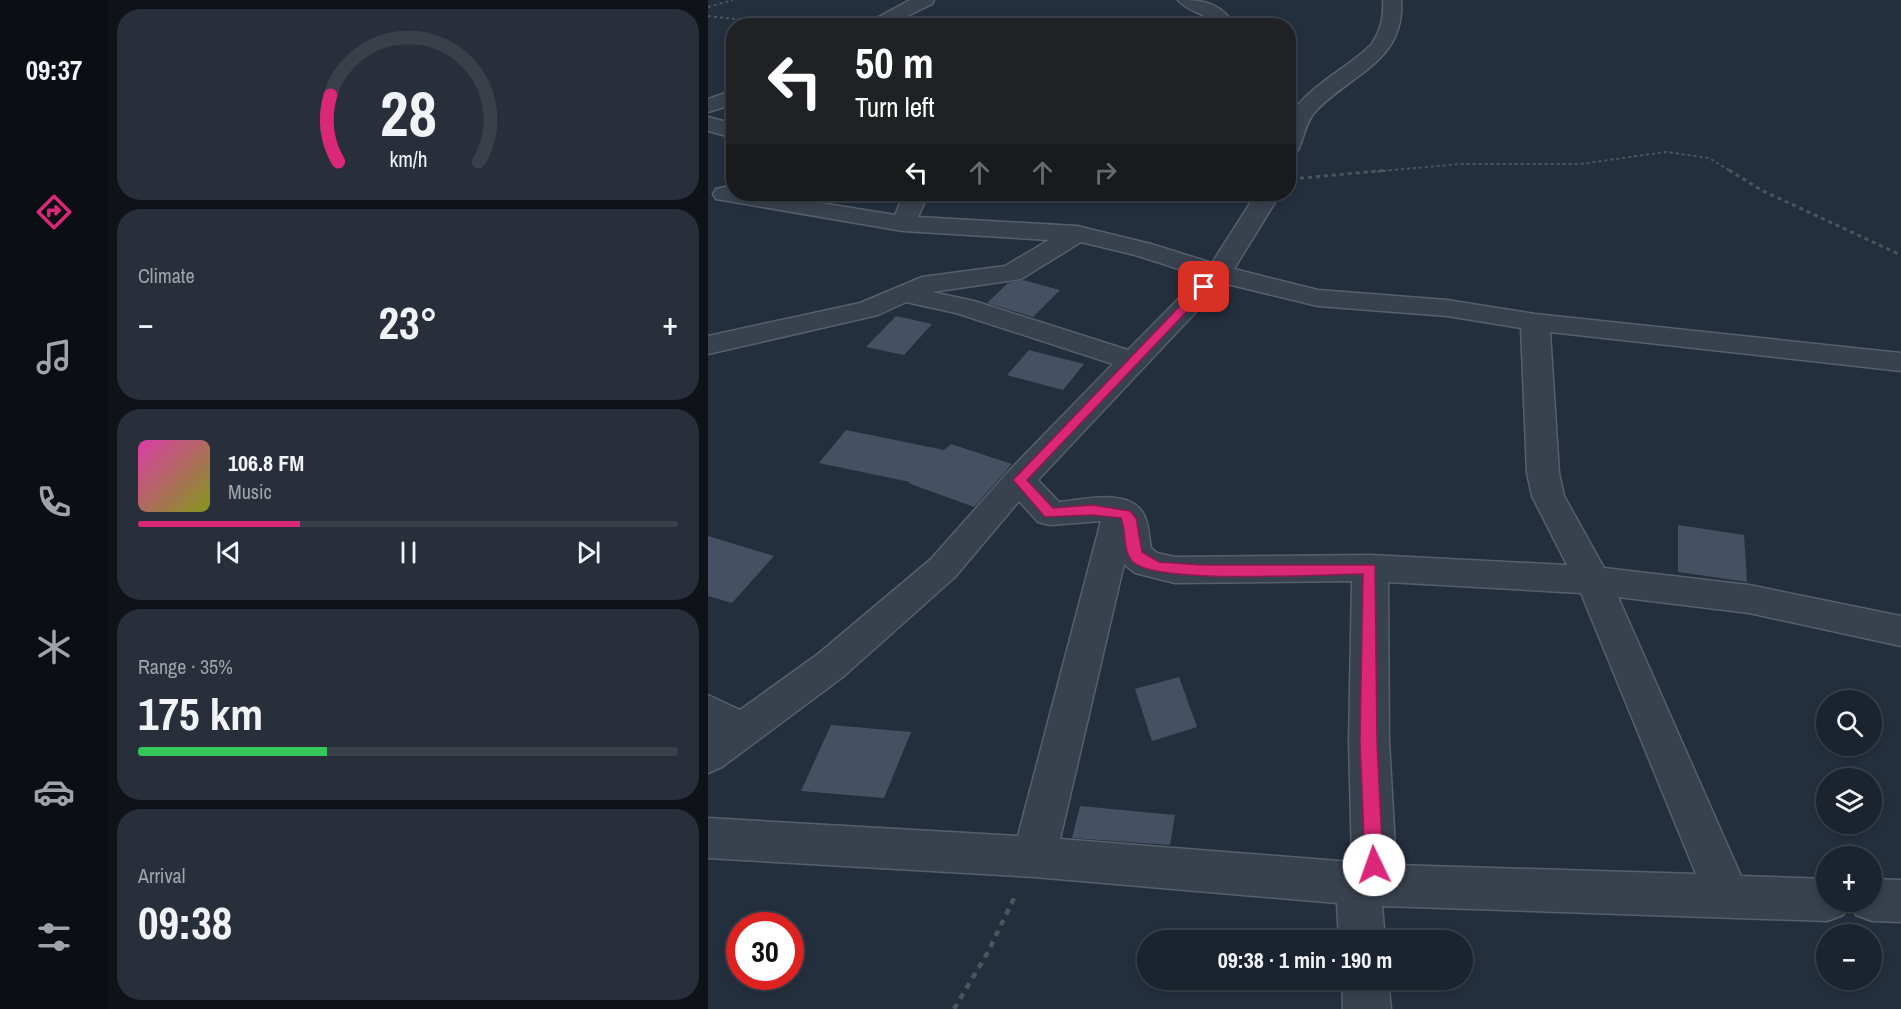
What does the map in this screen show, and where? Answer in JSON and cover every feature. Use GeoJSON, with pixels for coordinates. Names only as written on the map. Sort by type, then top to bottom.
{"type":"FeatureCollection","features":[{"type":"Feature","properties":{"kind":"street"},"geometry":{"type":"LineString","coordinates":[[888,18],[925,0]]}},
{"type":"Feature","properties":{"kind":"street"},"geometry":{"type":"LineString","coordinates":[[1186,0],[1212,11],[1219,18]]}},
{"type":"Feature","properties":{"kind":"street"},"geometry":{"type":"LineString","coordinates":[[1296,111],[1364,65],[1390,31],[1394,19],[1392,0]]}},
{"type":"Feature","properties":{"kind":"street"},"geometry":{"type":"LineString","coordinates":[[708,106],[726,99]]}},
{"type":"Feature","properties":{"kind":"street"},"geometry":{"type":"LineString","coordinates":[[708,124],[726,129]]}},
{"type":"Feature","properties":{"kind":"street"},"geometry":{"type":"LineString","coordinates":[[754,201],[903,224],[1077,234],[1142,249],[1291,293],[1318,298],[1447,308],[1535,322],[1901,362]]}},
{"type":"Feature","properties":{"kind":"street"},"geometry":{"type":"LineString","coordinates":[[903,224],[913,201]]}},
{"type":"Feature","properties":{"kind":"street"},"geometry":{"type":"LineString","coordinates":[[708,755],[831,665],[943,567],[1019,480],[1219,272],[1264,201]]}},
{"type":"Feature","properties":{"kind":"street"},"geometry":{"type":"LineString","coordinates":[[708,345],[862,310],[922,285],[1012,273],[1077,234]]}},
{"type":"Feature","properties":{"kind":"street"},"geometry":{"type":"LineString","coordinates":[[905,293],[964,307],[1133,361]]}},
{"type":"Feature","properties":{"kind":"street"},"geometry":{"type":"LineString","coordinates":[[1535,322],[1543,472],[1548,496],[1593,580],[1728,898]]}},
{"type":"Feature","properties":{"kind":"street"},"geometry":{"type":"LineString","coordinates":[[1019,480],[1050,513],[1092,510],[1120,512],[1129,518],[1135,554],[1141,561],[1159,567],[1203,570],[1370,568],[1470,571],[1593,580],[1749,599],[1901,631]]}},
{"type":"Feature","properties":{"kind":"street"},"geometry":{"type":"LineString","coordinates":[[1034,857],[1120,512]]}},
{"type":"Feature","properties":{"kind":"street"},"geometry":{"type":"LineString","coordinates":[[1363,930],[1367,884],[1370,568]]}},
{"type":"Feature","properties":{"kind":"street"},"geometry":{"type":"LineString","coordinates":[[708,712],[742,730]]}},
{"type":"Feature","properties":{"kind":"street"},"geometry":{"type":"LineString","coordinates":[[708,838],[1034,857],[1367,884],[1816,900]]}},
{"type":"Feature","properties":{"kind":"street"},"geometry":{"type":"LineString","coordinates":[[1882,900],[1901,901]]}},
{"type":"Feature","properties":{"kind":"street"},"geometry":{"type":"LineString","coordinates":[[1366,990],[1367,1009]]}},
{"type":"Feature","properties":{"kind":"path"},"geometry":{"type":"LineString","coordinates":[[708,7],[734,0]]}},
{"type":"Feature","properties":{"kind":"path"},"geometry":{"type":"LineString","coordinates":[[708,16],[726,18]]}},
{"type":"Feature","properties":{"kind":"path"},"geometry":{"type":"LineString","coordinates":[[1296,178],[1460,164],[1580,164],[1666,152],[1686,154],[1709,158],[1761,190],[1901,255]]}},
{"type":"Feature","properties":{"kind":"path"},"geometry":{"type":"LineString","coordinates":[[954,1009],[988,952],[1034,857]]}},
{"type":"Feature","properties":{"kind":"building"},"geometry":{"type":"Polygon","coordinates":[[[1023,280],[1060,290],[1033,317],[987,303],[1008,283],[1023,280]]]}},
{"type":"Feature","properties":{"kind":"building"},"geometry":{"type":"Polygon","coordinates":[[[896,316],[932,324],[904,355],[866,347],[896,316]]]}},
{"type":"Feature","properties":{"kind":"building"},"geometry":{"type":"Polygon","coordinates":[[[1029,350],[1084,364],[1063,390],[1007,375],[1029,350]]]}},
{"type":"Feature","properties":{"kind":"building"},"geometry":{"type":"Polygon","coordinates":[[[846,430],[944,450],[951,444],[1012,464],[974,507],[908,483],[910,482],[819,463],[846,430]]]}},
{"type":"Feature","properties":{"kind":"building"},"geometry":{"type":"Polygon","coordinates":[[[1678,525],[1744,535],[1747,582],[1678,572],[1678,525]]]}},
{"type":"Feature","properties":{"kind":"building"},"geometry":{"type":"Polygon","coordinates":[[[708,536],[774,556],[732,603],[708,596],[708,536]]]}},
{"type":"Feature","properties":{"kind":"building"},"geometry":{"type":"Polygon","coordinates":[[[1179,677],[1197,727],[1152,741],[1135,689],[1179,677]]]}},
{"type":"Feature","properties":{"kind":"building"},"geometry":{"type":"Polygon","coordinates":[[[831,725],[911,732],[884,798],[801,791],[831,725]]]}},
{"type":"Feature","properties":{"kind":"building"},"geometry":{"type":"Polygon","coordinates":[[[1080,806],[1175,815],[1170,845],[1072,838],[1080,806]]]}},
{"type":"Feature","properties":{"kind":"route"},"geometry":{"type":"LineString","coordinates":[[1204,287],[1019,480],[1043,509],[1050,513],[1092,510],[1125,514],[1129,518],[1132,547],[1135,554],[1141,561],[1159,567],[1175,570],[1370,568],[1368,741],[1374,865]]}}]}
